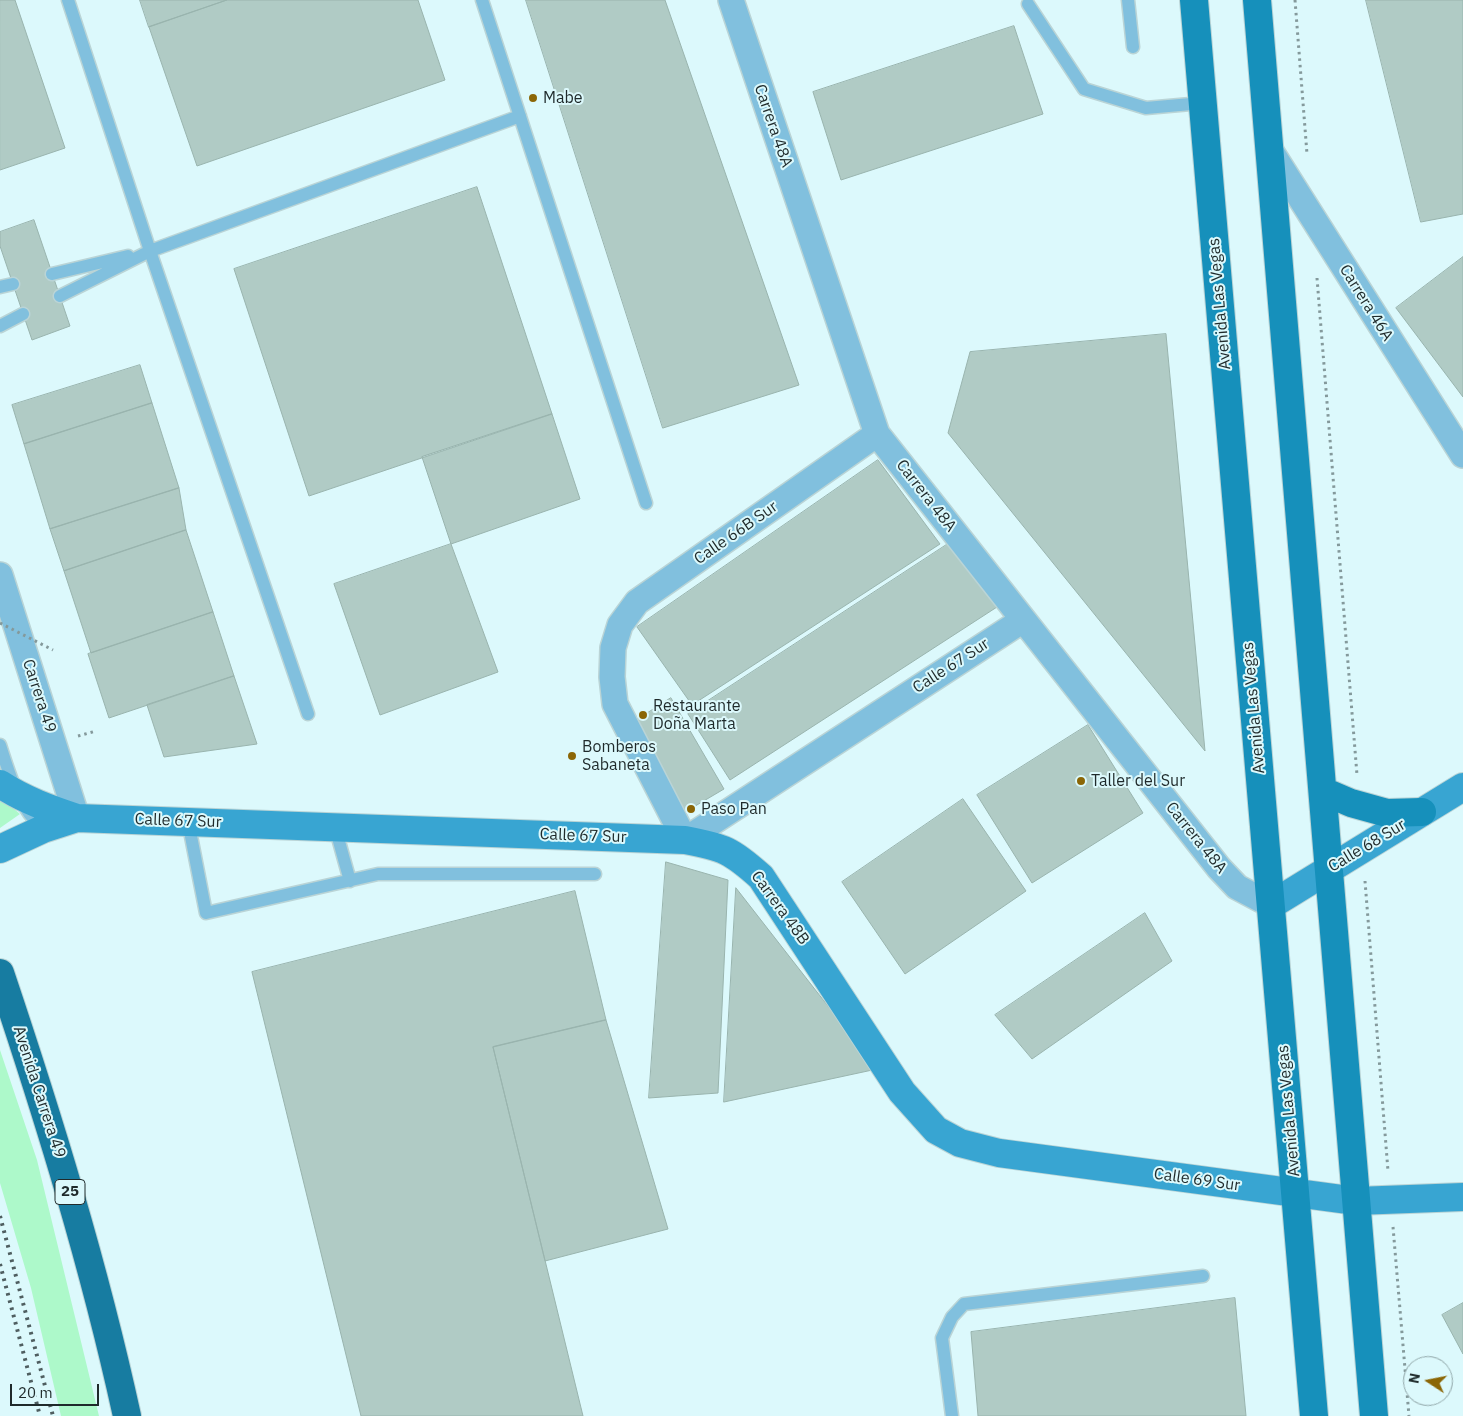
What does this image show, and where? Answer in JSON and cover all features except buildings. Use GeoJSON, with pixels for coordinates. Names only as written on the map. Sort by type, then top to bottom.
{"type":"FeatureCollection","features":[{"type":"Feature","properties":{"kind":"highway","name":"Avenida Carrera 49"},"geometry":{"type":"LineString","coordinates":[[0,973],[42,1099],[79,1221],[112,1346],[127,1416]]}},
{"type":"Feature","properties":{"kind":"main road","name":"Avenida Las Vegas"},"geometry":{"type":"LineString","coordinates":[[1194,0],[1297,1193],[1314,1416]]}},
{"type":"Feature","properties":{"kind":"main road"},"geometry":{"type":"LineString","coordinates":[[1257,0],[1374,1416]]}},
{"type":"Feature","properties":{"kind":"main road"},"geometry":{"type":"LineString","coordinates":[[1323,791],[1351,803],[1388,813],[1422,812]]}},
{"type":"Feature","properties":{"kind":"street","name":"Carrera 48A"},"geometry":{"type":"LineString","coordinates":[[731,0],[877,434],[1219,868],[1237,887],[1271,905]]}},
{"type":"Feature","properties":{"kind":"street","name":"Carrera 46A"},"geometry":{"type":"LineString","coordinates":[[1270,150],[1462,453]]}},
{"type":"Feature","properties":{"kind":"street","name":"Calle 66B Sur"},"geometry":{"type":"LineString","coordinates":[[685,840],[616,704],[612,677],[613,648],[620,625],[637,602],[877,434]]}},
{"type":"Feature","properties":{"kind":"street","name":"Carrera 49"},"geometry":{"type":"LineString","coordinates":[[0,575],[77,818]]}},
{"type":"Feature","properties":{"kind":"street","name":"Calle 67 Sur"},"geometry":{"type":"LineString","coordinates":[[9,790],[44,807],[77,818],[685,840],[1023,620]]}},
{"type":"Feature","properties":{"kind":"street","name":"Calle 68 Sur"},"geometry":{"type":"LineString","coordinates":[[1271,905],[1463,787]]}},
{"type":"Feature","properties":{"kind":"street","name":"Calle 67 Sur"},"geometry":{"type":"LineString","coordinates":[[0,849],[43,829],[77,818]]}},
{"type":"Feature","properties":{"kind":"street","name":"Carrera 48B"},"geometry":{"type":"LineString","coordinates":[[685,840],[716,846],[737,855],[761,877],[902,1092],[936,1130]]}},
{"type":"Feature","properties":{"kind":"street","name":"Calle 69 Sur"},"geometry":{"type":"LineString","coordinates":[[936,1130],[960,1143],[999,1153],[1356,1201],[1463,1197]]}},
{"type":"Feature","properties":{"kind":"lane"},"geometry":{"type":"LineString","coordinates":[[68,0],[150,251],[308,714]]}},
{"type":"Feature","properties":{"kind":"lane"},"geometry":{"type":"LineString","coordinates":[[482,0],[646,503]]}},
{"type":"Feature","properties":{"kind":"lane"},"geometry":{"type":"LineString","coordinates":[[1128,0],[1132,47]]}},
{"type":"Feature","properties":{"kind":"lane"},"geometry":{"type":"LineString","coordinates":[[1028,4],[1084,89],[1146,108],[1202,103]]}},
{"type":"Feature","properties":{"kind":"lane"},"geometry":{"type":"LineString","coordinates":[[60,296],[150,251],[520,116]]}},
{"type":"Feature","properties":{"kind":"lane"},"geometry":{"type":"LineString","coordinates":[[52,274],[150,251]]}},
{"type":"Feature","properties":{"kind":"lane"},"geometry":{"type":"LineString","coordinates":[[0,326],[23,314]]}},
{"type":"Feature","properties":{"kind":"lane"},"geometry":{"type":"LineString","coordinates":[[0,745],[9,790],[29,816],[43,829]]}},
{"type":"Feature","properties":{"kind":"lane"},"geometry":{"type":"LineString","coordinates":[[188,822],[206,913],[378,874],[595,874]]}},
{"type":"Feature","properties":{"kind":"lane"},"geometry":{"type":"LineString","coordinates":[[335,827],[350,880]]}},
{"type":"Feature","properties":{"kind":"lane"},"geometry":{"type":"LineString","coordinates":[[952,1416],[942,1338],[952,1317],[964,1304],[1203,1276]]}},
{"type":"Feature","properties":{"kind":"path"},"geometry":{"type":"LineString","coordinates":[[1295,0],[1308,158]]}},
{"type":"Feature","properties":{"kind":"path"},"geometry":{"type":"LineString","coordinates":[[1317,277],[1355,755]]}},
{"type":"Feature","properties":{"kind":"path"},"geometry":{"type":"LineString","coordinates":[[0,623],[53,650]]}},
{"type":"Feature","properties":{"kind":"path"},"geometry":{"type":"LineString","coordinates":[[1366,891],[1386,1147]]}},
{"type":"Feature","properties":{"kind":"path"},"geometry":{"type":"LineString","coordinates":[[1395,1253],[1409,1416]]}},
{"type":"Feature","properties":{"kind":"green space"},"geometry":{"type":"Polygon","coordinates":[[[0,797],[20,814],[0,828],[0,797]]]}},
{"type":"Feature","properties":{"kind":"green space"},"geometry":{"type":"Polygon","coordinates":[[[0,1050],[37,1160],[99,1416],[61,1416],[31,1288],[0,1183],[0,1050]]]}},
{"type":"Feature","properties":{"kind":"railway"},"geometry":{"type":"LineString","coordinates":[[0,1216],[53,1416]]}},
{"type":"Feature","properties":{"kind":"railway"},"geometry":{"type":"LineString","coordinates":[[0,1264],[40,1416]]}},
{"type":"Feature","properties":{"kind":"place","name":"Mabe"},"geometry":{"type":"Point","coordinates":[533,98]}},
{"type":"Feature","properties":{"kind":"place","name":"Restaurante Doña Marta"},"geometry":{"type":"Point","coordinates":[643,715]}},
{"type":"Feature","properties":{"kind":"place","name":"Bomberos Sabaneta"},"geometry":{"type":"Point","coordinates":[572,756]}},
{"type":"Feature","properties":{"kind":"place","name":"Taller del Sur"},"geometry":{"type":"Point","coordinates":[1081,781]}},
{"type":"Feature","properties":{"kind":"place","name":"Paso Pan"},"geometry":{"type":"Point","coordinates":[691,809]}}]}
